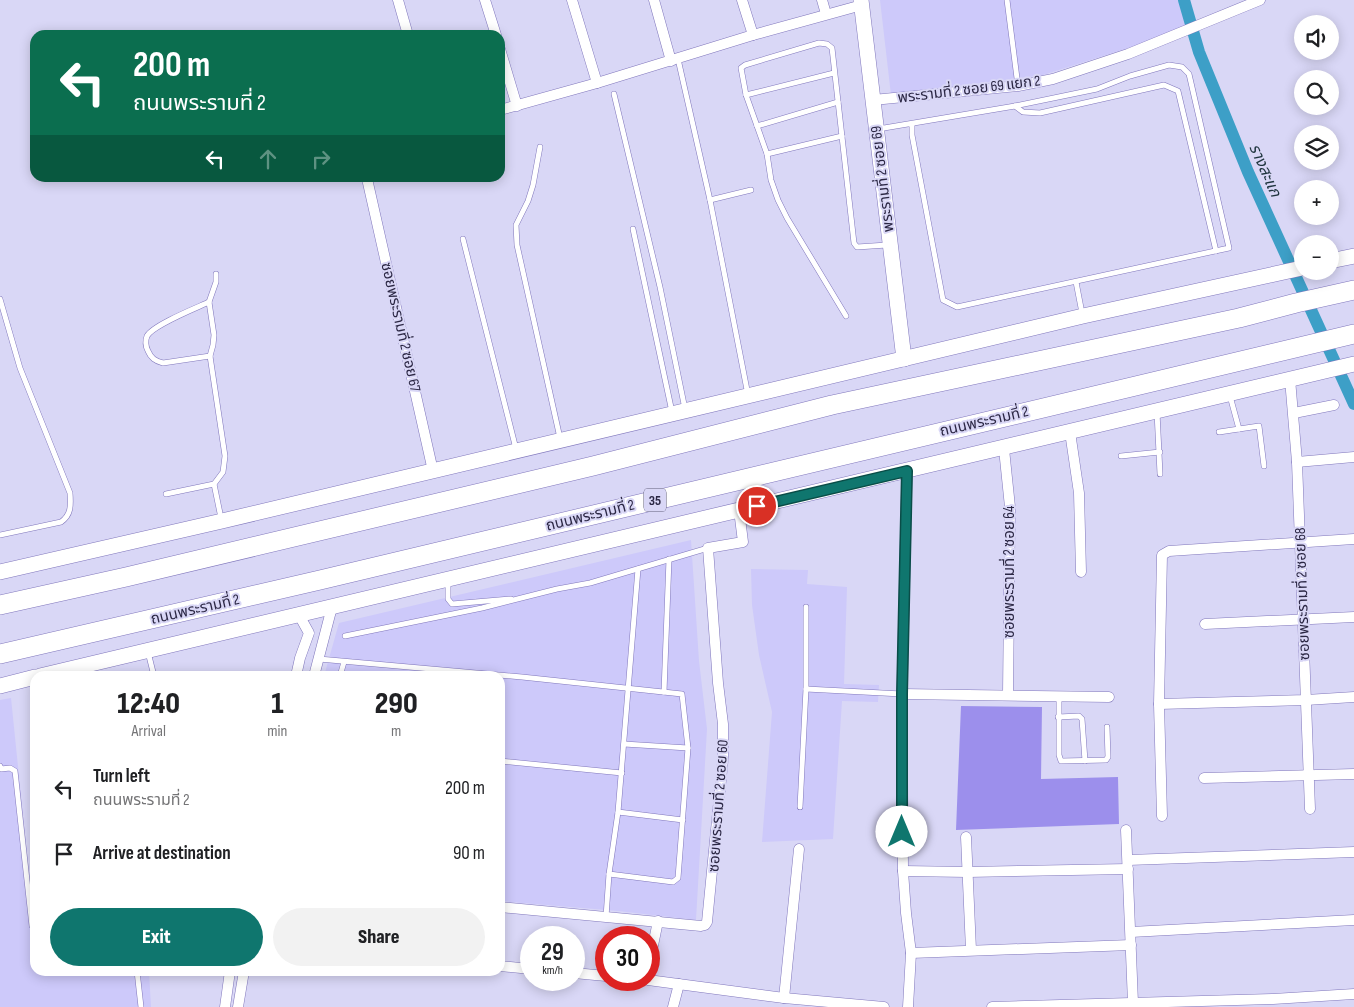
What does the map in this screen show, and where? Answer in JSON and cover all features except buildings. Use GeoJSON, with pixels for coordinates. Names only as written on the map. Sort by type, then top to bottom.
{"type":"FeatureCollection","features":[{"type":"Feature","properties":{"kind":"highway"},"geometry":{"type":"LineString","coordinates":[[0,605],[593,466],[832,405],[1239,318],[1354,288]]}},
{"type":"Feature","properties":{"kind":"highway","name":"ถนนพระรามที่ 2"},"geometry":{"type":"LineString","coordinates":[[0,654],[320,580],[1354,334]]}},
{"type":"Feature","properties":{"kind":"main road","name":"พระรามที่ 2 ซอย 69"},"geometry":{"type":"LineString","coordinates":[[862,3],[904,359]]}},
{"type":"Feature","properties":{"kind":"main road"},"geometry":{"type":"LineString","coordinates":[[1339,259],[1354,256]]}},
{"type":"Feature","properties":{"kind":"main road"},"geometry":{"type":"LineString","coordinates":[[0,572],[516,452],[1083,316],[1294,270]]}},
{"type":"Feature","properties":{"kind":"main road","name":"ถนนพระรามที่ 2"},"geometry":{"type":"LineString","coordinates":[[77,671],[148,651],[1351,365]]}},
{"type":"Feature","properties":{"kind":"main road"},"geometry":{"type":"LineString","coordinates":[[0,686],[30,678]]}},
{"type":"Feature","properties":{"kind":"street"},"geometry":{"type":"LineString","coordinates":[[398,0],[407,30]]}},
{"type":"Feature","properties":{"kind":"street"},"geometry":{"type":"LineString","coordinates":[[485,0],[494,30]]}},
{"type":"Feature","properties":{"kind":"street"},"geometry":{"type":"LineString","coordinates":[[572,0],[597,83]]}},
{"type":"Feature","properties":{"kind":"street"},"geometry":{"type":"LineString","coordinates":[[654,0],[675,60]]}},
{"type":"Feature","properties":{"kind":"street"},"geometry":{"type":"LineString","coordinates":[[742,0],[753,35]]}},
{"type":"Feature","properties":{"kind":"street"},"geometry":{"type":"LineString","coordinates":[[822,0],[826,14]]}},
{"type":"Feature","properties":{"kind":"street","name":"พระรามที่ 2 ซอย 69 แยก 2"},"geometry":{"type":"LineString","coordinates":[[873,100],[1018,86],[1053,79],[1177,35],[1260,0]]}},
{"type":"Feature","properties":{"kind":"street"},"geometry":{"type":"LineString","coordinates":[[505,109],[675,60],[862,3]]}},
{"type":"Feature","properties":{"kind":"street"},"geometry":{"type":"LineString","coordinates":[[505,66],[517,106]]}},
{"type":"Feature","properties":{"kind":"street","name":"ซอยพระรามที่ 2 ซอย 67"},"geometry":{"type":"LineString","coordinates":[[368,183],[433,471]]}},
{"type":"Feature","properties":{"kind":"street","name":"ซอยพระรามที่ 2 ซอย 68"},"geometry":{"type":"LineString","coordinates":[[1290,379],[1294,413],[1310,809]]}},
{"type":"Feature","properties":{"kind":"street"},"geometry":{"type":"LineString","coordinates":[[1294,413],[1334,405]]}},
{"type":"Feature","properties":{"kind":"street"},"geometry":{"type":"LineString","coordinates":[[1070,432],[1080,493],[1081,572]]}},
{"type":"Feature","properties":{"kind":"street","name":"ซอยพระรามที่ 2 ซอย 64"},"geometry":{"type":"LineString","coordinates":[[1004,449],[1010,507],[1008,695]]}},
{"type":"Feature","properties":{"kind":"street"},"geometry":{"type":"LineString","coordinates":[[1296,462],[1354,457]]}},
{"type":"Feature","properties":{"kind":"street"},"geometry":{"type":"LineString","coordinates":[[907,471],[902,694],[903,871],[911,952],[908,1007]]}},
{"type":"Feature","properties":{"kind":"street"},"geometry":{"type":"LineString","coordinates":[[708,548],[743,542],[739,510]]}},
{"type":"Feature","properties":{"kind":"street"},"geometry":{"type":"LineString","coordinates":[[1162,816],[1159,704],[1162,555],[1169,550],[1354,539]]}},
{"type":"Feature","properties":{"kind":"street","name":"ซอยพระรามที่ 2 ซอย 60"},"geometry":{"type":"LineString","coordinates":[[505,907],[701,926],[705,925],[709,919],[722,759],[723,724],[718,683],[708,548]]}},
{"type":"Feature","properties":{"kind":"street"},"geometry":{"type":"LineString","coordinates":[[315,671],[332,607]]}},
{"type":"Feature","properties":{"kind":"street"},"geometry":{"type":"LineString","coordinates":[[297,671],[310,633],[299,615]]}},
{"type":"Feature","properties":{"kind":"street"},"geometry":{"type":"LineString","coordinates":[[1205,624],[1354,617]]}},
{"type":"Feature","properties":{"kind":"street"},"geometry":{"type":"LineString","coordinates":[[902,694],[1109,697]]}},
{"type":"Feature","properties":{"kind":"street"},"geometry":{"type":"LineString","coordinates":[[1159,704],[1354,697]]}},
{"type":"Feature","properties":{"kind":"street"},"geometry":{"type":"LineString","coordinates":[[1204,778],[1354,774]]}},
{"type":"Feature","properties":{"kind":"street"},"geometry":{"type":"LineString","coordinates":[[1126,830],[1133,1004]]}},
{"type":"Feature","properties":{"kind":"street"},"geometry":{"type":"LineString","coordinates":[[966,837],[971,950]]}},
{"type":"Feature","properties":{"kind":"street"},"geometry":{"type":"LineString","coordinates":[[784,998],[800,849]]}},
{"type":"Feature","properties":{"kind":"street"},"geometry":{"type":"LineString","coordinates":[[903,871],[968,872],[1354,852]]}},
{"type":"Feature","properties":{"kind":"street"},"geometry":{"type":"LineString","coordinates":[[1131,932],[1354,920]]}},
{"type":"Feature","properties":{"kind":"street"},"geometry":{"type":"LineString","coordinates":[[657,926],[658,921]]}},
{"type":"Feature","properties":{"kind":"street"},"geometry":{"type":"LineString","coordinates":[[911,952],[1131,945]]}},
{"type":"Feature","properties":{"kind":"street"},"geometry":{"type":"LineString","coordinates":[[505,966],[520,968]]}},
{"type":"Feature","properties":{"kind":"street"},"geometry":{"type":"LineString","coordinates":[[225,1007],[229,976]]}},
{"type":"Feature","properties":{"kind":"street"},"geometry":{"type":"LineString","coordinates":[[238,1007],[243,976]]}},
{"type":"Feature","properties":{"kind":"street"},"geometry":{"type":"LineString","coordinates":[[660,982],[784,998],[884,1007]]}},
{"type":"Feature","properties":{"kind":"street"},"geometry":{"type":"LineString","coordinates":[[673,1007],[679,984]]}},
{"type":"Feature","properties":{"kind":"street"},"geometry":{"type":"LineString","coordinates":[[992,1007],[1273,1003],[1354,994]]}},
{"type":"Feature","properties":{"kind":"lane"},"geometry":{"type":"LineString","coordinates":[[1007,0],[1018,86]]}},
{"type":"Feature","properties":{"kind":"lane"},"geometry":{"type":"LineString","coordinates":[[846,316],[778,200],[767,154],[746,95],[741,68],[745,65],[819,43],[827,44],[832,48],[854,243],[857,247],[890,245]]}},
{"type":"Feature","properties":{"kind":"lane"},"geometry":{"type":"LineString","coordinates":[[675,60],[710,200],[748,396]]}},
{"type":"Feature","properties":{"kind":"lane"},"geometry":{"type":"LineString","coordinates":[[876,130],[1015,106],[1097,89],[1130,76],[1169,65],[1182,67],[1189,74],[1229,248],[957,307],[943,300],[912,135],[912,125]]}},
{"type":"Feature","properties":{"kind":"lane"},"geometry":{"type":"LineString","coordinates":[[746,95],[834,72]]}},
{"type":"Feature","properties":{"kind":"lane"},"geometry":{"type":"LineString","coordinates":[[1015,106],[1023,112],[1040,113],[1164,85],[1178,91],[1216,251]]}},
{"type":"Feature","properties":{"kind":"lane"},"geometry":{"type":"LineString","coordinates":[[614,94],[660,287],[679,412]]}},
{"type":"Feature","properties":{"kind":"lane"},"geometry":{"type":"LineString","coordinates":[[757,126],[838,102]]}},
{"type":"Feature","properties":{"kind":"lane"},"geometry":{"type":"LineString","coordinates":[[767,154],[842,136]]}},
{"type":"Feature","properties":{"kind":"lane"},"geometry":{"type":"LineString","coordinates":[[540,147],[533,185],[528,201],[516,226],[517,245],[561,441]]}},
{"type":"Feature","properties":{"kind":"lane"},"geometry":{"type":"LineString","coordinates":[[710,200],[751,190]]}},
{"type":"Feature","properties":{"kind":"lane"},"geometry":{"type":"LineString","coordinates":[[632,229],[679,412]]}},
{"type":"Feature","properties":{"kind":"lane"},"geometry":{"type":"LineString","coordinates":[[463,239],[516,452]]}},
{"type":"Feature","properties":{"kind":"lane"},"geometry":{"type":"LineString","coordinates":[[166,494],[214,484],[223,472],[226,456],[210,356],[214,345],[214,335],[210,302],[216,282],[216,274]]}},
{"type":"Feature","properties":{"kind":"lane"},"geometry":{"type":"LineString","coordinates":[[1076,282],[1083,316]]}},
{"type":"Feature","properties":{"kind":"lane"},"geometry":{"type":"LineString","coordinates":[[0,299],[20,368],[70,493],[71,501],[67,517],[61,522],[0,535]]}},
{"type":"Feature","properties":{"kind":"lane"},"geometry":{"type":"LineString","coordinates":[[210,302],[151,332],[147,337],[146,347],[150,356],[156,362],[162,363],[210,356]]}},
{"type":"Feature","properties":{"kind":"lane"},"geometry":{"type":"LineString","coordinates":[[1229,394],[1240,429]]}},
{"type":"Feature","properties":{"kind":"lane"},"geometry":{"type":"LineString","coordinates":[[1157,411],[1160,474]]}},
{"type":"Feature","properties":{"kind":"lane"},"geometry":{"type":"LineString","coordinates":[[1219,432],[1260,426],[1264,466]]}},
{"type":"Feature","properties":{"kind":"lane"},"geometry":{"type":"LineString","coordinates":[[1120,456],[1160,452]]}},
{"type":"Feature","properties":{"kind":"lane"},"geometry":{"type":"LineString","coordinates":[[214,484],[222,521]]}},
{"type":"Feature","properties":{"kind":"lane"},"geometry":{"type":"LineString","coordinates":[[345,636],[447,616],[590,583],[708,548]]}},
{"type":"Feature","properties":{"kind":"lane"},"geometry":{"type":"LineString","coordinates":[[664,692],[669,559]]}},
{"type":"Feature","properties":{"kind":"lane"},"geometry":{"type":"LineString","coordinates":[[606,917],[609,874],[622,773],[627,690],[638,569]]}},
{"type":"Feature","properties":{"kind":"lane"},"geometry":{"type":"LineString","coordinates":[[448,581],[448,600],[452,604],[458,605],[495,599],[520,598]]}},
{"type":"Feature","properties":{"kind":"lane"},"geometry":{"type":"LineString","coordinates":[[800,807],[806,689],[806,607]]}},
{"type":"Feature","properties":{"kind":"lane"},"geometry":{"type":"LineString","coordinates":[[148,651],[153,671]]}},
{"type":"Feature","properties":{"kind":"lane"},"geometry":{"type":"LineString","coordinates":[[319,659],[417,671]]}},
{"type":"Feature","properties":{"kind":"lane"},"geometry":{"type":"LineString","coordinates":[[341,671],[344,662]]}},
{"type":"Feature","properties":{"kind":"lane"},"geometry":{"type":"LineString","coordinates":[[505,676],[682,694],[688,748],[678,878],[673,882],[609,874]]}},
{"type":"Feature","properties":{"kind":"lane"},"geometry":{"type":"LineString","coordinates":[[806,689],[902,694]]}},
{"type":"Feature","properties":{"kind":"lane"},"geometry":{"type":"LineString","coordinates":[[1058,696],[1060,760],[1066,762],[1107,758],[1107,727]]}},
{"type":"Feature","properties":{"kind":"lane"},"geometry":{"type":"LineString","coordinates":[[1058,717],[1079,716],[1082,718],[1085,761]]}},
{"type":"Feature","properties":{"kind":"lane"},"geometry":{"type":"LineString","coordinates":[[624,744],[688,748]]}},
{"type":"Feature","properties":{"kind":"lane"},"geometry":{"type":"LineString","coordinates":[[505,761],[622,773]]}},
{"type":"Feature","properties":{"kind":"lane"},"geometry":{"type":"LineString","coordinates":[[0,768],[10,768],[15,771],[30,908]]}},
{"type":"Feature","properties":{"kind":"lane"},"geometry":{"type":"LineString","coordinates":[[618,812],[683,820]]}},
{"type":"Feature","properties":{"kind":"lane"},"geometry":{"type":"LineString","coordinates":[[138,976],[141,1007]]}},
{"type":"Feature","properties":{"kind":"shaded area"},"geometry":{"type":"Polygon","coordinates":[[[880,0],[1182,0],[1191,28],[1043,75],[891,95],[880,0]]]}},
{"type":"Feature","properties":{"kind":"shaded area"},"geometry":{"type":"Polygon","coordinates":[[[691,540],[699,661],[707,729],[696,920],[505,901],[505,671],[325,671],[339,623],[691,540]]]}},
{"type":"Feature","properties":{"kind":"shaded area"},"geometry":{"type":"Polygon","coordinates":[[[751,569],[808,570],[807,584],[847,587],[844,684],[879,685],[878,702],[842,701],[833,839],[762,842],[772,712],[759,655],[752,605],[751,569]]]}},
{"type":"Feature","properties":{"kind":"shaded area"},"geometry":{"type":"Polygon","coordinates":[[[11,698],[30,883],[30,976],[149,976],[151,1007],[0,1007],[0,700],[11,698]]]}},
{"type":"Feature","properties":{"kind":"shaded area"},"geometry":{"type":"Polygon","coordinates":[[[961,706],[1042,707],[1041,779],[1118,777],[1119,824],[956,830],[961,706]]]}},
{"type":"Feature","properties":{"kind":"waterway","name":"รางสะแก"},"geometry":{"type":"LineString","coordinates":[[1184,0],[1199,52],[1248,172],[1354,404]]}},
{"type":"Feature","properties":{"kind":"route"},"geometry":{"type":"LineString","coordinates":[[757,506],[907,471],[902,694],[902,832]]}}]}
